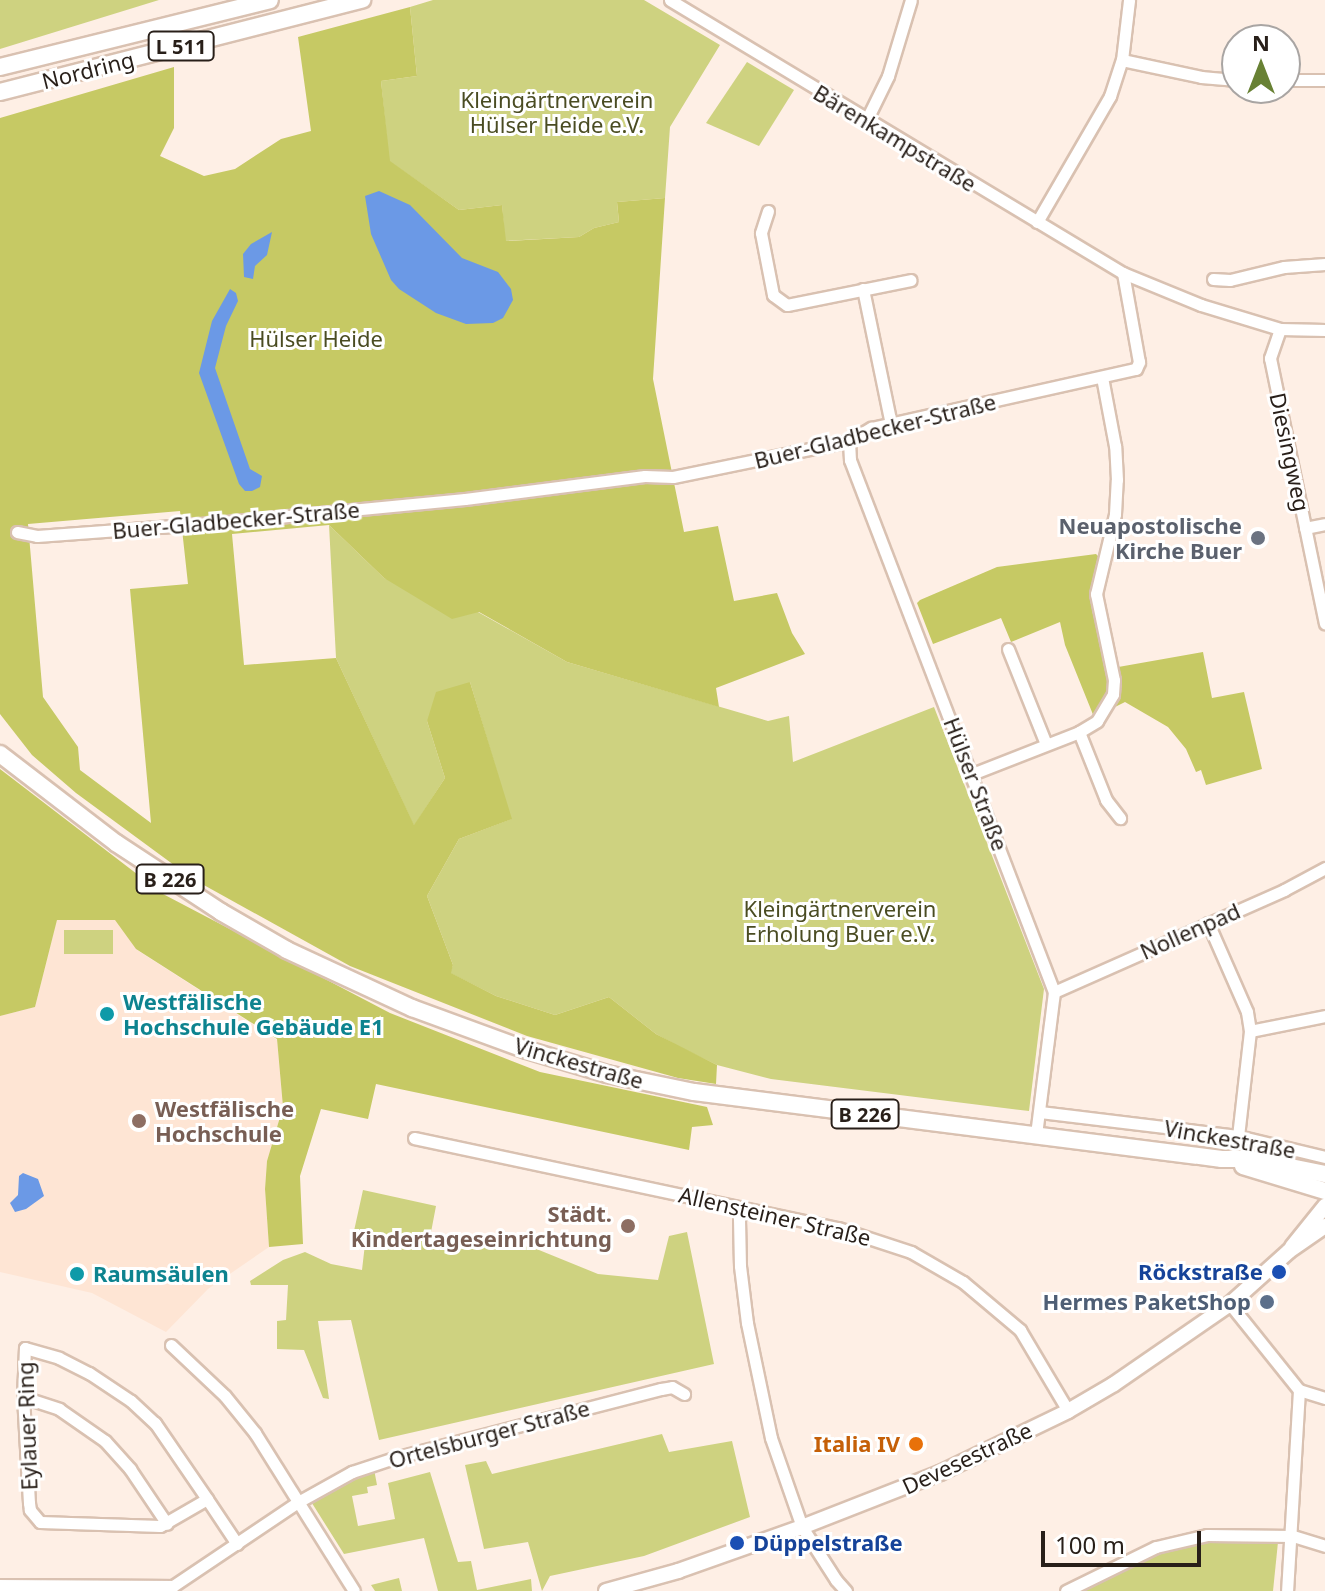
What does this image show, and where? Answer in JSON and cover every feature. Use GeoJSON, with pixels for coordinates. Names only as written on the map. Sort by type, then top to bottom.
{"type":"FeatureCollection","features":[{"type":"Feature","properties":{"kind":"main road","name":"Nordring"},"geometry":{"type":"LineString","coordinates":[[0,67],[270,0]]}},
{"type":"Feature","properties":{"kind":"main road","name":"Nordring"},"geometry":{"type":"LineString","coordinates":[[0,92],[362,0]]}},
{"type":"Feature","properties":{"kind":"main road","name":"Vinckestraße"},"geometry":{"type":"LineString","coordinates":[[3,754],[116,843],[221,912],[343,978],[471,1031],[607,1074],[694,1092],[1222,1159],[1288,1164],[1325,1174]]}},
{"type":"Feature","properties":{"kind":"main road","name":"Vinckestraße"},"geometry":{"type":"LineString","coordinates":[[1222,1159],[1325,1191]]}},
{"type":"Feature","properties":{"kind":"street","name":"Bärenkampstraße"},"geometry":{"type":"LineString","coordinates":[[670,0],[866,121],[1123,273]]}},
{"type":"Feature","properties":{"kind":"street"},"geometry":{"type":"LineString","coordinates":[[866,121],[888,76],[911,0]]}},
{"type":"Feature","properties":{"kind":"street"},"geometry":{"type":"LineString","coordinates":[[1037,222],[1102,113],[1122,60],[1129,0]]}},
{"type":"Feature","properties":{"kind":"street"},"geometry":{"type":"LineString","coordinates":[[1122,60],[1221,79]]}},
{"type":"Feature","properties":{"kind":"street"},"geometry":{"type":"LineString","coordinates":[[1301,80],[1325,80]]}},
{"type":"Feature","properties":{"kind":"street"},"geometry":{"type":"LineString","coordinates":[[768,211],[761,233],[773,295],[787,305],[911,280]]}},
{"type":"Feature","properties":{"kind":"street"},"geometry":{"type":"LineString","coordinates":[[1213,279],[1230,280],[1284,267],[1325,264]]}},
{"type":"Feature","properties":{"kind":"street"},"geometry":{"type":"LineString","coordinates":[[1123,273],[1201,305],[1280,329],[1325,330]]}},
{"type":"Feature","properties":{"kind":"street","name":"Buer-Gladbecker-Straße"},"geometry":{"type":"LineString","coordinates":[[17,532],[48,536],[214,523],[465,499],[645,476],[673,477],[849,441],[862,432],[891,424],[1136,369],[1139,362],[1123,273]]}},
{"type":"Feature","properties":{"kind":"street"},"geometry":{"type":"LineString","coordinates":[[863,289],[891,424]]}},
{"type":"Feature","properties":{"kind":"street","name":"Diesingweg"},"geometry":{"type":"LineString","coordinates":[[1280,329],[1270,358],[1325,623]]}},
{"type":"Feature","properties":{"kind":"street"},"geometry":{"type":"LineString","coordinates":[[972,774],[1079,732],[1097,721],[1113,694],[1114,680],[1096,594],[1115,514],[1117,480],[1115,446],[1102,377]]}},
{"type":"Feature","properties":{"kind":"street","name":"Hülser Straße"},"geometry":{"type":"LineString","coordinates":[[849,441],[850,460],[1054,992],[1036,1135]]}},
{"type":"Feature","properties":{"kind":"street"},"geometry":{"type":"LineString","coordinates":[[1305,528],[1325,524]]}},
{"type":"Feature","properties":{"kind":"street"},"geometry":{"type":"LineString","coordinates":[[1008,649],[1046,744]]}},
{"type":"Feature","properties":{"kind":"street"},"geometry":{"type":"LineString","coordinates":[[1079,732],[1106,800],[1120,818]]}},
{"type":"Feature","properties":{"kind":"street","name":"Nollenpad"},"geometry":{"type":"LineString","coordinates":[[1054,992],[1325,868]]}},
{"type":"Feature","properties":{"kind":"street"},"geometry":{"type":"LineString","coordinates":[[1208,923],[1247,1012],[1250,1031],[1238,1136]]}},
{"type":"Feature","properties":{"kind":"street"},"geometry":{"type":"LineString","coordinates":[[1250,1031],[1325,1016]]}},
{"type":"Feature","properties":{"kind":"street","name":"Vinckestraße"},"geometry":{"type":"LineString","coordinates":[[1040,1112],[1238,1136],[1325,1157]]}},
{"type":"Feature","properties":{"kind":"street","name":"Allensteiner Straße"},"geometry":{"type":"LineString","coordinates":[[414,1138],[742,1207],[864,1235],[911,1252],[948,1271],[1020,1330],[1068,1411]]}},
{"type":"Feature","properties":{"kind":"street","name":"Devesestraße"},"geometry":{"type":"LineString","coordinates":[[1289,1251],[1325,1206]]}},
{"type":"Feature","properties":{"kind":"street"},"geometry":{"type":"LineString","coordinates":[[742,1207],[739,1219],[740,1266],[754,1366],[771,1438],[802,1527],[846,1591]]}},
{"type":"Feature","properties":{"kind":"street","name":"Devesestraße"},"geometry":{"type":"LineString","coordinates":[[606,1591],[678,1571],[802,1527],[940,1473],[1068,1411],[1114,1384],[1230,1304],[1289,1251],[1325,1226]]}},
{"type":"Feature","properties":{"kind":"street"},"geometry":{"type":"LineString","coordinates":[[1230,1304],[1299,1390],[1325,1398]]}},
{"type":"Feature","properties":{"kind":"street"},"geometry":{"type":"LineString","coordinates":[[171,1345],[225,1396],[255,1433],[354,1591]]}},
{"type":"Feature","properties":{"kind":"street","name":"Eylauer Ring"},"geometry":{"type":"LineString","coordinates":[[167,1524],[40,1522],[30,1510],[23,1397],[25,1348],[59,1358],[89,1373],[131,1401],[155,1423],[237,1544]]}},
{"type":"Feature","properties":{"kind":"street","name":"Ortelsburger Straße"},"geometry":{"type":"LineString","coordinates":[[0,1585],[173,1586],[298,1502],[352,1472],[394,1458],[672,1387],[684,1394]]}},
{"type":"Feature","properties":{"kind":"street"},"geometry":{"type":"LineString","coordinates":[[1287,1591],[1293,1536],[1299,1390]]}},
{"type":"Feature","properties":{"kind":"street"},"geometry":{"type":"LineString","coordinates":[[23,1397],[59,1409],[105,1441],[130,1469],[167,1524],[207,1499]]}},
{"type":"Feature","properties":{"kind":"street"},"geometry":{"type":"LineString","coordinates":[[1066,1591],[1104,1570],[1180,1540],[1215,1534],[1293,1536],[1325,1546]]}},
{"type":"Feature","properties":{"kind":"shaded area","name":"Westfälische Hochschule"},"geometry":{"type":"Polygon","coordinates":[[[57,919],[116,920],[137,950],[277,1040],[283,1107],[267,1161],[265,1189],[269,1247],[208,1289],[166,1332],[92,1293],[0,1272],[0,1016],[35,1007],[57,919]]]}},
{"type":"Feature","properties":{"kind":"green space"},"geometry":{"type":"Polygon","coordinates":[[[0,0],[159,0],[0,49],[0,0]]]}},
{"type":"Feature","properties":{"kind":"green space","name":"Kleingärtnerverein Hülser Heide e.V."},"geometry":{"type":"Polygon","coordinates":[[[433,0],[644,0],[720,45],[670,127],[665,198],[617,202],[619,222],[594,228],[579,237],[505,241],[502,205],[459,210],[389,161],[381,81],[417,76],[410,7],[433,0]]]}},
{"type":"Feature","properties":{"kind":"green space","name":"Hülser Heide"},"geometry":{"type":"Polygon","coordinates":[[[410,7],[417,76],[381,81],[390,161],[459,210],[502,205],[506,241],[579,237],[594,228],[619,222],[617,202],[665,198],[653,379],[684,532],[718,526],[734,601],[777,593],[792,633],[805,654],[716,688],[719,707],[567,662],[479,612],[452,619],[384,578],[329,525],[232,534],[244,665],[336,658],[414,825],[445,778],[427,721],[436,692],[470,682],[512,819],[459,839],[427,896],[453,965],[451,973],[496,996],[555,1015],[609,997],[656,1034],[717,1065],[716,1084],[678,1078],[527,1036],[350,966],[193,879],[76,793],[32,755],[0,714],[0,118],[174,67],[174,128],[160,156],[204,176],[235,169],[281,139],[311,131],[298,37],[410,7]],[[180,511],[28,524],[43,697],[78,747],[80,770],[151,823],[130,589],[188,584],[180,511]]]}},
{"type":"Feature","properties":{"kind":"green space"},"geometry":{"type":"Polygon","coordinates":[[[747,62],[794,90],[759,146],[706,123],[747,62]]]}},
{"type":"Feature","properties":{"kind":"green space","name":"Kleingärtnerverein Erholung Buer e.V."},"geometry":{"type":"Polygon","coordinates":[[[329,525],[384,578],[478,612],[567,662],[768,721],[789,716],[793,762],[934,707],[1044,989],[1029,1111],[771,1079],[717,1065],[678,1046],[656,1034],[609,997],[555,1015],[496,996],[450,973],[453,965],[427,896],[459,839],[511,819],[470,682],[427,721],[445,778],[414,826],[336,658],[329,525]]]}},
{"type":"Feature","properties":{"kind":"green space"},"geometry":{"type":"Polygon","coordinates":[[[1096,554],[1099,557],[1092,590],[1092,610],[1107,669],[1203,652],[1212,698],[1244,692],[1262,769],[1206,785],[1201,770],[1196,772],[1186,749],[1168,727],[1125,702],[1113,708],[1098,727],[1065,645],[1060,622],[1011,642],[1001,618],[933,644],[917,603],[920,600],[997,567],[1096,554]]]}},
{"type":"Feature","properties":{"kind":"green space"},"geometry":{"type":"Polygon","coordinates":[[[0,769],[163,894],[390,1013],[540,1072],[707,1107],[713,1125],[692,1127],[689,1150],[376,1084],[368,1119],[321,1109],[300,1176],[303,1244],[269,1247],[265,1189],[267,1161],[283,1107],[277,1039],[136,949],[115,920],[57,920],[35,1007],[0,1016],[0,769]]]}},
{"type":"Feature","properties":{"kind":"green space"},"geometry":{"type":"Polygon","coordinates":[[[64,930],[113,930],[113,954],[64,954],[64,930]]]}},
{"type":"Feature","properties":{"kind":"green space"},"geometry":{"type":"Polygon","coordinates":[[[363,1190],[436,1206],[428,1248],[458,1250],[483,1244],[486,1236],[539,1250],[598,1274],[658,1280],[669,1236],[687,1232],[714,1364],[379,1440],[351,1320],[318,1321],[329,1399],[323,1398],[304,1350],[277,1349],[277,1321],[286,1320],[288,1285],[251,1285],[250,1281],[283,1260],[305,1252],[331,1264],[362,1270],[365,1244],[352,1240],[363,1190]]]}},
{"type":"Feature","properties":{"kind":"green space"},"geometry":{"type":"Polygon","coordinates":[[[662,1434],[669,1452],[732,1441],[750,1517],[644,1556],[550,1576],[542,1591],[528,1542],[484,1549],[465,1465],[486,1461],[492,1474],[662,1434]]]}},
{"type":"Feature","properties":{"kind":"green space"},"geometry":{"type":"Polygon","coordinates":[[[374,1469],[377,1485],[367,1487],[368,1493],[352,1496],[358,1526],[395,1519],[388,1483],[430,1472],[458,1562],[471,1561],[477,1590],[531,1579],[532,1591],[438,1591],[424,1538],[344,1554],[310,1500],[374,1469]]]}},
{"type":"Feature","properties":{"kind":"green space"},"geometry":{"type":"Polygon","coordinates":[[[1236,1539],[1278,1542],[1273,1591],[1079,1591],[1151,1555],[1183,1545],[1236,1539]]]}},
{"type":"Feature","properties":{"kind":"green space"},"geometry":{"type":"Polygon","coordinates":[[[399,1578],[402,1591],[375,1591],[371,1585],[399,1578]]]}},
{"type":"Feature","properties":{"kind":"water"},"geometry":{"type":"Polygon","coordinates":[[[379,191],[410,205],[462,258],[498,272],[511,289],[513,300],[503,318],[493,323],[466,324],[436,313],[399,289],[391,280],[371,234],[365,196],[379,191]]]}},
{"type":"Feature","properties":{"kind":"water"},"geometry":{"type":"Polygon","coordinates":[[[272,232],[267,255],[255,266],[253,279],[244,277],[243,254],[251,244],[272,232]]]}},
{"type":"Feature","properties":{"kind":"water"},"geometry":{"type":"Polygon","coordinates":[[[230,289],[236,293],[238,301],[226,326],[215,368],[250,469],[262,476],[260,487],[252,491],[245,491],[239,484],[199,373],[212,321],[230,289]]]}},
{"type":"Feature","properties":{"kind":"water"},"geometry":{"type":"Polygon","coordinates":[[[23,1173],[38,1179],[44,1196],[26,1209],[15,1212],[10,1203],[18,1195],[19,1176],[23,1173]]]}},
{"type":"Feature","properties":{"kind":"place","name":"Neuapostolische Kirche Buer"},"geometry":{"type":"Point","coordinates":[1258,538]}},
{"type":"Feature","properties":{"kind":"place","name":"Westfälische Hochschule Gebäude E1"},"geometry":{"type":"Point","coordinates":[107,1014]}},
{"type":"Feature","properties":{"kind":"place","name":"Westfälische Hochschule"},"geometry":{"type":"Point","coordinates":[139,1121]}},
{"type":"Feature","properties":{"kind":"place","name":"Städt. Kindertageseinrichtung"},"geometry":{"type":"Point","coordinates":[628,1226]}},
{"type":"Feature","properties":{"kind":"place","name":"Röckstraße"},"geometry":{"type":"Point","coordinates":[1279,1272]}},
{"type":"Feature","properties":{"kind":"place","name":"Raumsäulen"},"geometry":{"type":"Point","coordinates":[77,1274]}},
{"type":"Feature","properties":{"kind":"place","name":"Hermes PaketShop"},"geometry":{"type":"Point","coordinates":[1267,1302]}},
{"type":"Feature","properties":{"kind":"place","name":"Italia IV"},"geometry":{"type":"Point","coordinates":[916,1444]}},
{"type":"Feature","properties":{"kind":"place","name":"Düppelstraße"},"geometry":{"type":"Point","coordinates":[737,1543]}}]}
